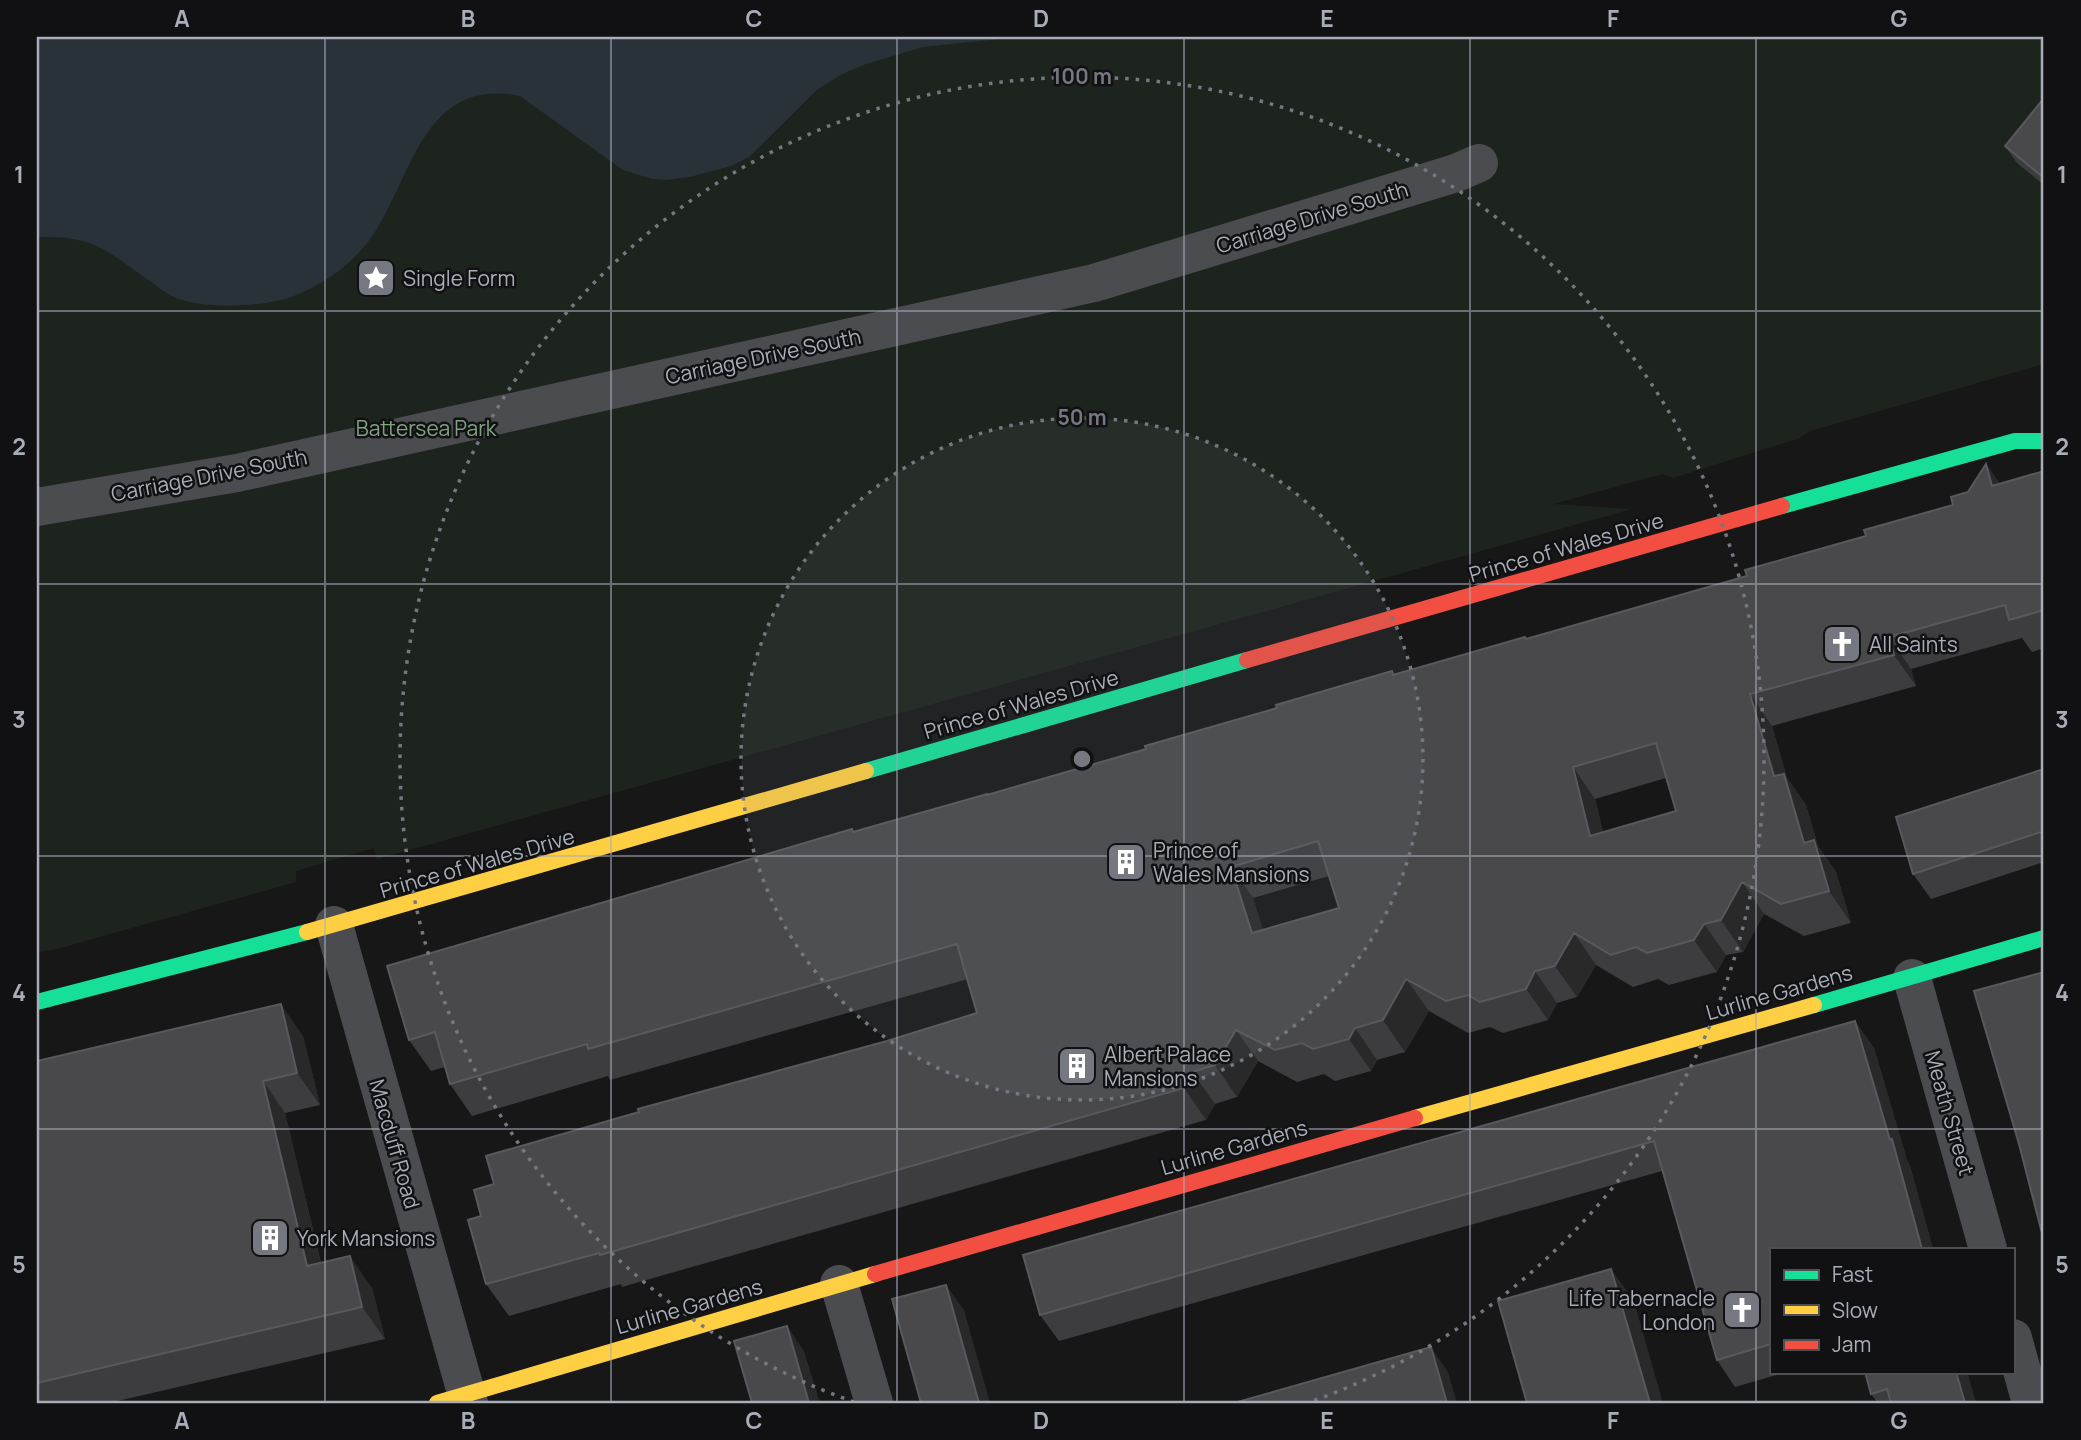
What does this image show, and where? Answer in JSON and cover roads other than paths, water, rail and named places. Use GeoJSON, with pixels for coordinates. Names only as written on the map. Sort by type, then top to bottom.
{"type":"FeatureCollection","features":[{"type":"Feature","properties":{"kind":"street","name":"Carriage Drive South"},"geometry":{"type":"LineString","coordinates":[[37,507],[237,473],[1094,284],[1456,173],[1479,163]]}},
{"type":"Feature","properties":{"kind":"street","name":"Prince of Wales Drive"},"geometry":{"type":"LineString","coordinates":[[37,1002],[334,925],[637,840],[1037,721],[2015,440],[2044,422]]}},
{"type":"Feature","properties":{"kind":"street","name":"Prince of Wales Drive"},"geometry":{"type":"LineString","coordinates":[[2015,440],[2044,440]]}},
{"type":"Feature","properties":{"kind":"street","name":"Macduff Road"},"geometry":{"type":"LineString","coordinates":[[334,925],[457,1400]]}},
{"type":"Feature","properties":{"kind":"street","name":"Lurline Gardens"},"geometry":{"type":"LineString","coordinates":[[457,1400],[1218,1173],[1912,978],[2044,938]]}},
{"type":"Feature","properties":{"kind":"street","name":"Meath Street"},"geometry":{"type":"LineString","coordinates":[[1912,978],[1988,1248]]}},
{"type":"Feature","properties":{"kind":"street"},"geometry":{"type":"LineString","coordinates":[[839,1284],[874,1403]]}},
{"type":"Feature","properties":{"kind":"street"},"geometry":{"type":"LineString","coordinates":[[2014,1342],[2031,1403]]}},
{"type":"Feature","properties":{"kind":"place","name":"Single Form"},"geometry":{"type":"Point","coordinates":[376,278]}},
{"type":"Feature","properties":{"kind":"place","name":"All Saints"},"geometry":{"type":"Point","coordinates":[1842,644]}},
{"type":"Feature","properties":{"kind":"place","name":"Prince of Wales Mansions"},"geometry":{"type":"Point","coordinates":[1126,862]}},
{"type":"Feature","properties":{"kind":"place","name":"Albert Palace Mansions"},"geometry":{"type":"Point","coordinates":[1077,1066]}},
{"type":"Feature","properties":{"kind":"place","name":"York Mansions"},"geometry":{"type":"Point","coordinates":[270,1238]}},
{"type":"Feature","properties":{"kind":"place","name":"Life Tabernacle London"},"geometry":{"type":"Point","coordinates":[1742,1310]}},
{"type":"Feature","properties":{"kind":"park label","name":"Battersea Park"},"geometry":{"type":"Point","coordinates":[426,428]}}]}
